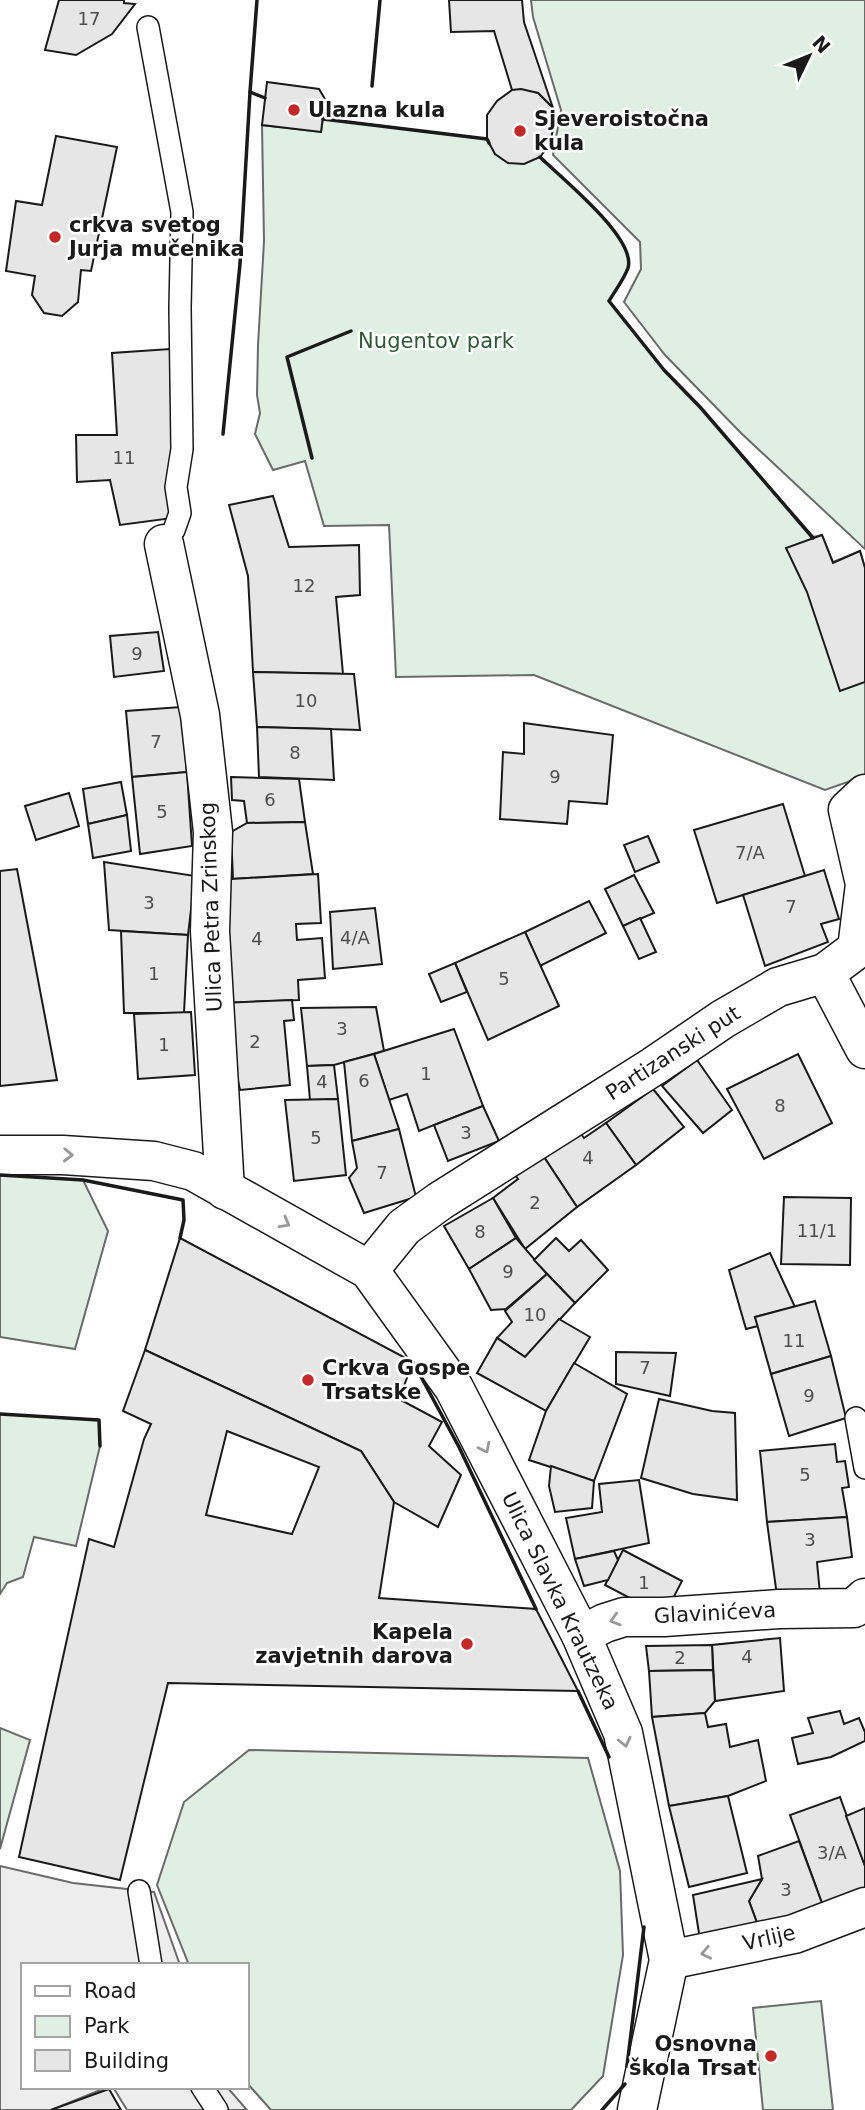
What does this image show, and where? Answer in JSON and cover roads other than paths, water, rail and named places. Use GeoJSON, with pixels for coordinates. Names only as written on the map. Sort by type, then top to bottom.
{"type":"FeatureCollection","features":[{"type":"Feature","properties":{"kind":"street","name":"Ulica Petra Zrinskog"},"geometry":{"type":"LineString","coordinates":[[164,544],[200,715],[213,832],[210,931],[225,1190]]}},
{"type":"Feature","properties":{"kind":"street","name":"Partizanski put"},"geometry":{"type":"LineString","coordinates":[[369,1270],[404,1227],[440,1201],[654,1066],[723,1019],[778,987],[825,973],[857,949],[865,884],[848,810],[865,794]]}},
{"type":"Feature","properties":{"kind":"street"},"geometry":{"type":"LineString","coordinates":[[825,973],[865,1049]]}},
{"type":"Feature","properties":{"kind":"street"},"geometry":{"type":"LineString","coordinates":[[0,1155],[64,1155],[154,1161],[193,1171],[369,1270]]}},
{"type":"Feature","properties":{"kind":"street","name":"Ulica Slavka Krautzeka"},"geometry":{"type":"LineString","coordinates":[[369,1270],[454,1388],[581,1635],[623,1733],[669,1960],[637,2110]]}},
{"type":"Feature","properties":{"kind":"street","name":"Glavinićeva"},"geometry":{"type":"LineString","coordinates":[[581,1635],[624,1616],[664,1617],[779,1609],[861,1611]]}},
{"type":"Feature","properties":{"kind":"street","name":"Vrlije"},"geometry":{"type":"LineString","coordinates":[[669,1960],[794,1934],[865,1907]]}},
{"type":"Feature","properties":{"kind":"lane"},"geometry":{"type":"LineString","coordinates":[[148,27],[182,212],[182,449],[176,487],[180,513],[174,530],[164,544]]}},
{"type":"Feature","properties":{"kind":"lane"},"geometry":{"type":"LineString","coordinates":[[856,1418],[865,1468]]}},
{"type":"Feature","properties":{"kind":"lane"},"geometry":{"type":"LineString","coordinates":[[139,1891],[151,1963]]}},
{"type":"Feature","properties":{"kind":"lane"},"geometry":{"type":"LineString","coordinates":[[203,2089],[217,2110]]}},
{"type":"Feature","properties":{"kind":"place","name":"Ulazna kula"},"geometry":{"type":"Point","coordinates":[294,110]}},
{"type":"Feature","properties":{"kind":"place","name":"Sjeveroistočna kula"},"geometry":{"type":"Point","coordinates":[520,131]}},
{"type":"Feature","properties":{"kind":"place","name":"crkva svetog Jurja mučenika"},"geometry":{"type":"Point","coordinates":[55,237]}},
{"type":"Feature","properties":{"kind":"place","name":"Crkva Gospe Trsatske"},"geometry":{"type":"Point","coordinates":[308,1380]}},
{"type":"Feature","properties":{"kind":"place","name":"Kapela zavjetnih darova"},"geometry":{"type":"Point","coordinates":[467,1644]}},
{"type":"Feature","properties":{"kind":"place","name":"Osnovna škola Trsat"},"geometry":{"type":"Point","coordinates":[771,2056]}},
{"type":"Feature","properties":{"kind":"park label","name":"Nugentov park"},"geometry":{"type":"Point","coordinates":[436,341]}}]}
